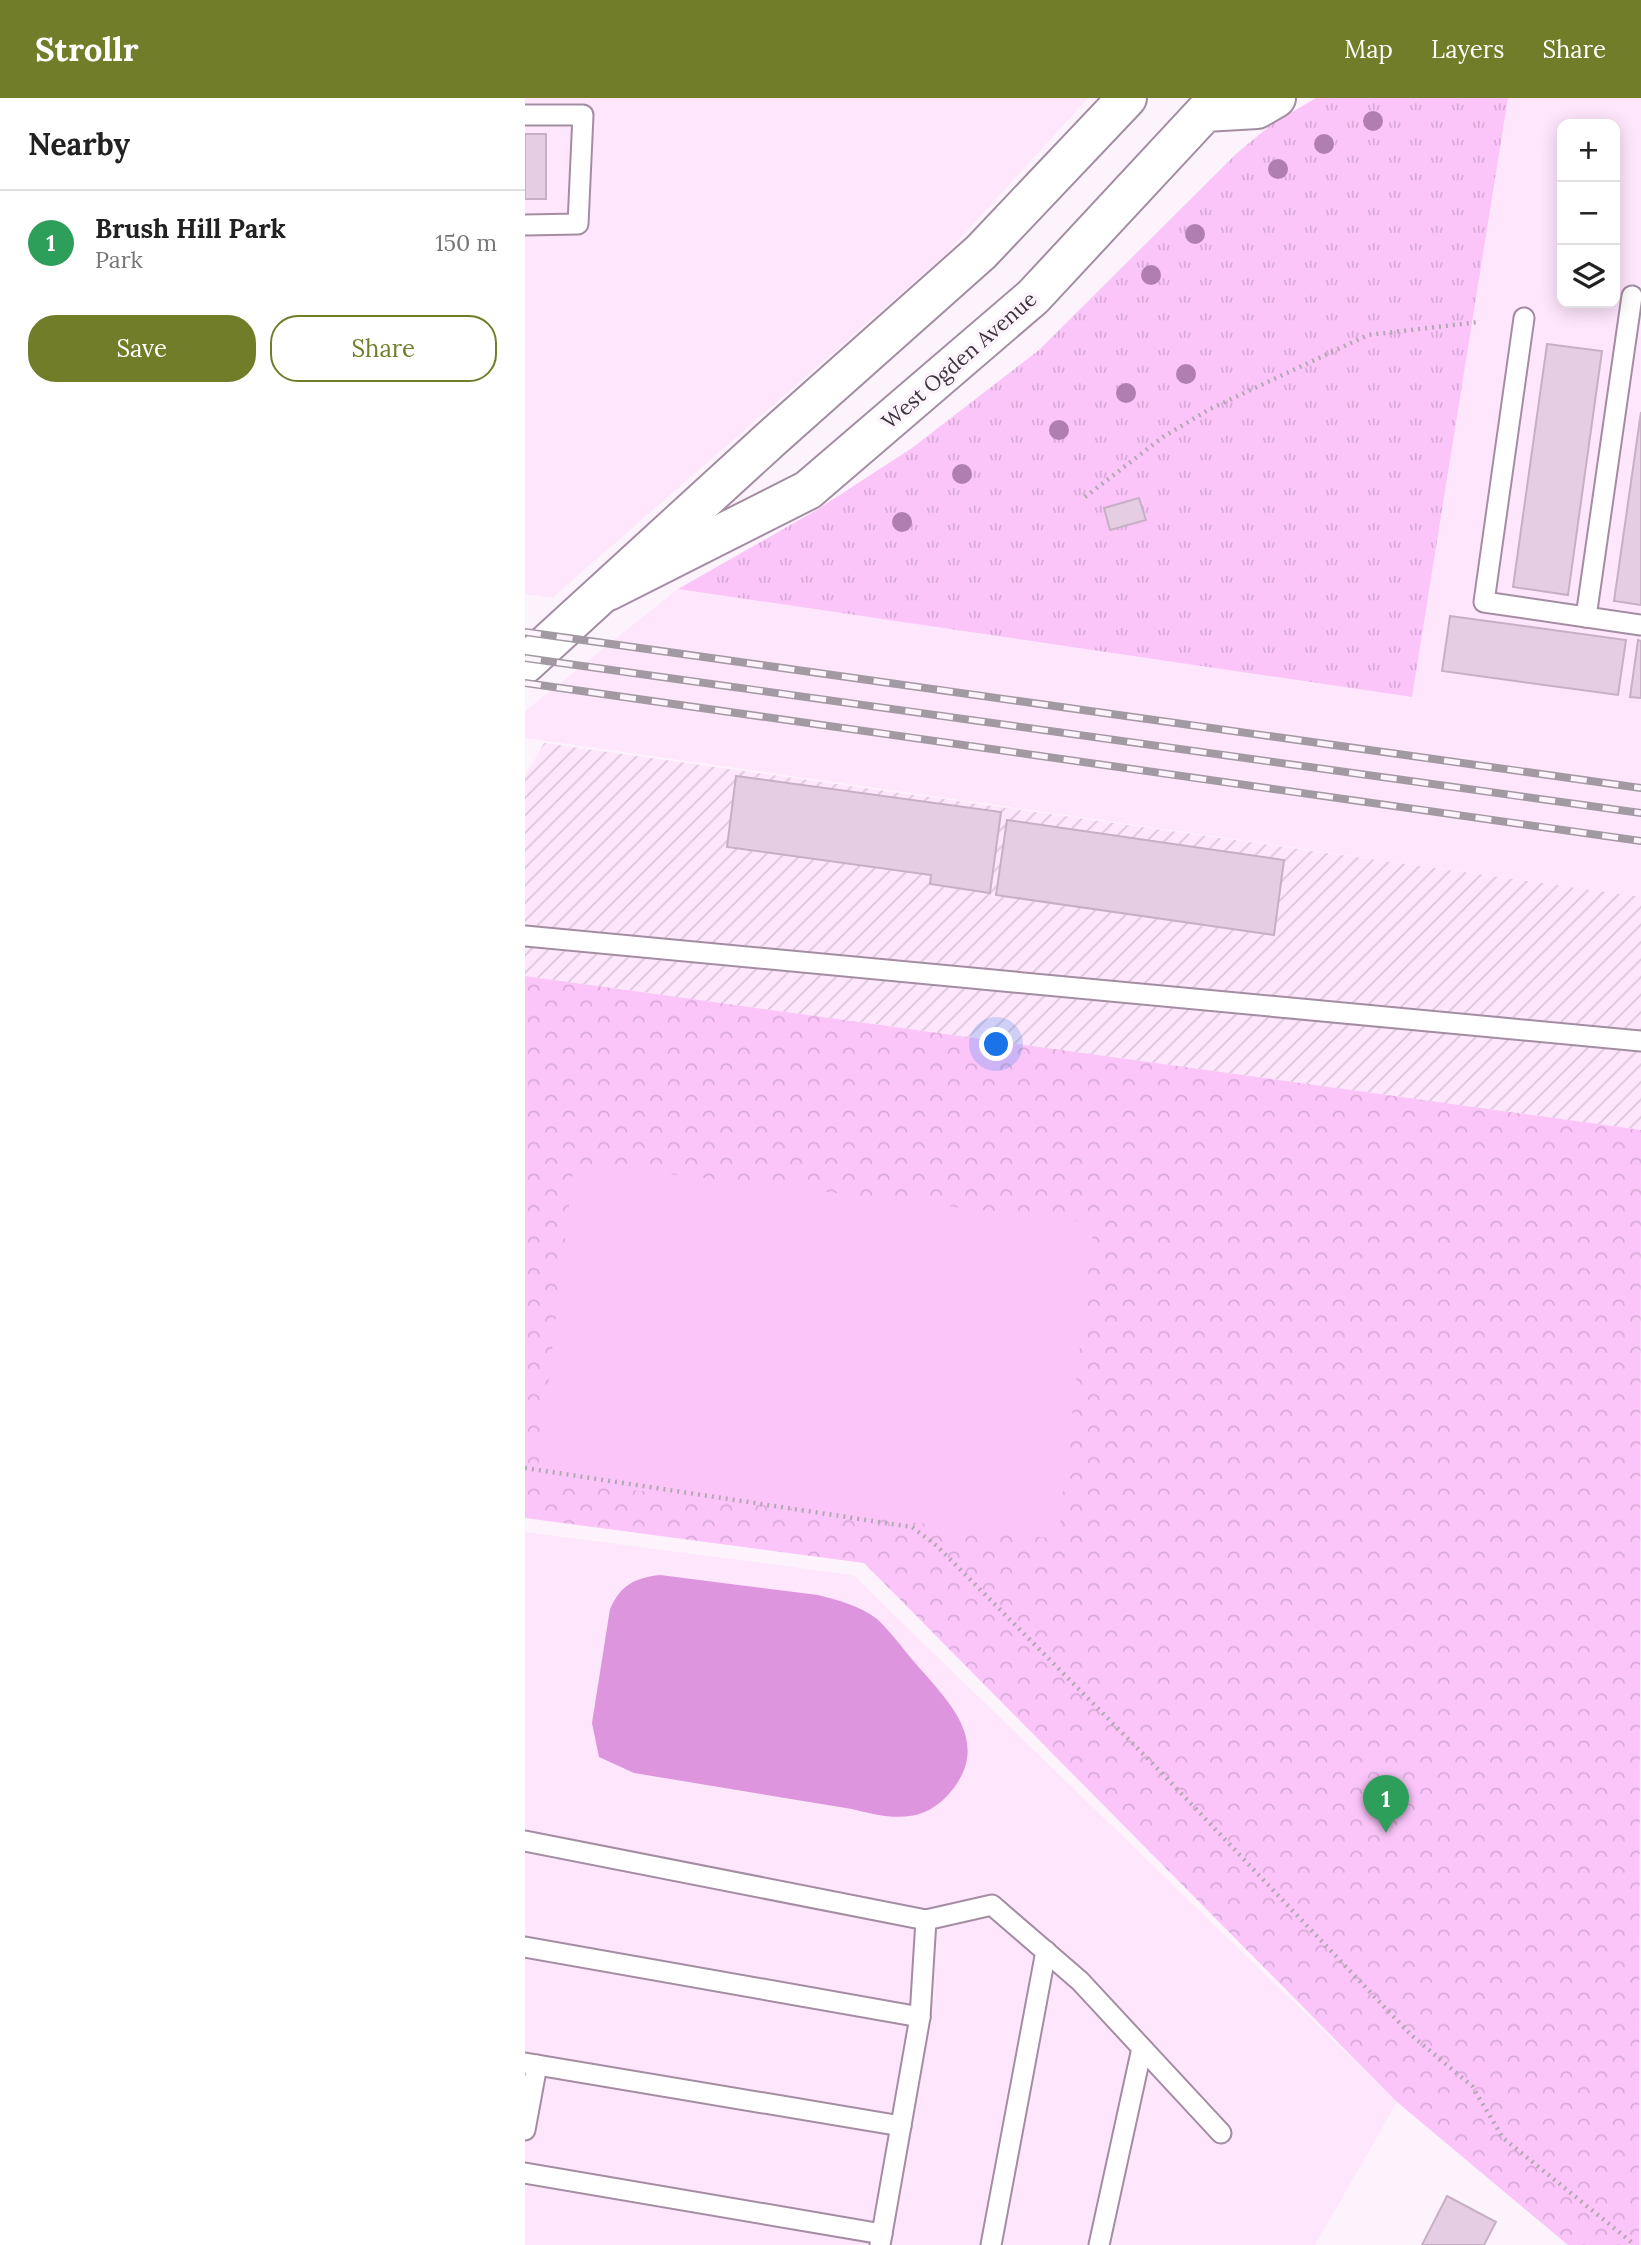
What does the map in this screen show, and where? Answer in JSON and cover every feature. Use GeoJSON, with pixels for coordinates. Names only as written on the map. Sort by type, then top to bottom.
{"type":"FeatureCollection","features":[{"type":"Feature","properties":{"kind":"main road","name":"West Ogden Avenue"},"geometry":{"type":"LineString","coordinates":[[525,664],[608,591],[772,438],[982,252],[1127,98]]}},
{"type":"Feature","properties":{"kind":"main road","name":"West Ogden Avenue"},"geometry":{"type":"LineString","coordinates":[[608,591],[808,490],[1033,298],[1205,112],[1257,109],[1276,98]]}},
{"type":"Feature","properties":{"kind":"lane"},"geometry":{"type":"LineString","coordinates":[[525,115],[583,115],[578,224],[525,225]]}},
{"type":"Feature","properties":{"kind":"lane"},"geometry":{"type":"LineString","coordinates":[[1586,617],[1632,296]]}},
{"type":"Feature","properties":{"kind":"lane"},"geometry":{"type":"LineString","coordinates":[[1524,318],[1484,603],[1641,625]]}},
{"type":"Feature","properties":{"kind":"lane"},"geometry":{"type":"LineString","coordinates":[[525,936],[1641,1041]]}},
{"type":"Feature","properties":{"kind":"lane"},"geometry":{"type":"LineString","coordinates":[[525,1841],[926,1920],[992,1905],[1080,1981],[1221,2133]]}},
{"type":"Feature","properties":{"kind":"lane"},"geometry":{"type":"LineString","coordinates":[[525,2173],[881,2239],[920,2017],[926,1920]]}},
{"type":"Feature","properties":{"kind":"lane"},"geometry":{"type":"LineString","coordinates":[[525,1947],[920,2017]]}},
{"type":"Feature","properties":{"kind":"lane"},"geometry":{"type":"LineString","coordinates":[[991,2245],[1046,1951]]}},
{"type":"Feature","properties":{"kind":"lane"},"geometry":{"type":"LineString","coordinates":[[1099,2245],[1142,2048]]}},
{"type":"Feature","properties":{"kind":"lane"},"geometry":{"type":"LineString","coordinates":[[525,2130],[531,2064],[901,2126]]}},
{"type":"Feature","properties":{"kind":"path"},"geometry":{"type":"LineString","coordinates":[[1085,497],[1163,437],[1210,409],[1368,334],[1479,322]]}},
{"type":"Feature","properties":{"kind":"path"},"geometry":{"type":"LineString","coordinates":[[525,1468],[912,1527],[937,1546],[1156,1767],[1411,2035],[1472,2086],[1503,2138],[1636,2245]]}},
{"type":"Feature","properties":{"kind":"shaded area"},"geometry":{"type":"Polygon","coordinates":[[[525,98],[1088,98],[945,255],[552,598],[525,594],[525,98]]]}},
{"type":"Feature","properties":{"kind":"shaded area"},"geometry":{"type":"Polygon","coordinates":[[[1508,98],[1641,98],[1641,897],[525,738],[525,711],[678,589],[1412,697],[1508,98]]]}},
{"type":"Feature","properties":{"kind":"shaded area"},"geometry":{"type":"Polygon","coordinates":[[[544,743],[1641,897],[1641,1130],[525,976],[525,777],[544,743]]]}},
{"type":"Feature","properties":{"kind":"shaded area"},"geometry":{"type":"Polygon","coordinates":[[[525,1532],[853,1575],[1397,2102],[1315,2245],[525,2245],[525,1532]]]}},
{"type":"Feature","properties":{"kind":"shaded area"},"geometry":{"type":"Polygon","coordinates":[[[660,1575],[818,1595],[871,1614],[892,1635],[954,1710],[967,1742],[967,1759],[961,1777],[937,1805],[926,1812],[902,1817],[634,1773],[599,1757],[592,1723],[610,1609],[629,1584],[660,1575]]]}},
{"type":"Feature","properties":{"kind":"green space"},"geometry":{"type":"Polygon","coordinates":[[[1316,98],[1508,98],[1412,697],[678,589],[815,511],[912,448],[1039,350],[1237,153],[1272,124],[1316,98]]]}},
{"type":"Feature","properties":{"kind":"green space"},"geometry":{"type":"Polygon","coordinates":[[[525,976],[1641,1130],[1639,2245],[1568,2245],[1397,2102],[864,1563],[525,1518],[525,976]]]}},
{"type":"Feature","properties":{"kind":"green space"},"geometry":{"type":"Polygon","coordinates":[[[574,1163],[1094,1223],[1058,1539],[537,1479],[574,1163]]]}},
{"type":"Feature","properties":{"kind":"building"},"geometry":{"type":"Polygon","coordinates":[[[525,134],[546,134],[546,199],[525,199],[525,134]]]}},
{"type":"Feature","properties":{"kind":"building"},"geometry":{"type":"Polygon","coordinates":[[[1547,344],[1602,351],[1568,595],[1513,587],[1547,344]]]}},
{"type":"Feature","properties":{"kind":"building"},"geometry":{"type":"Polygon","coordinates":[[[1641,412],[1641,605],[1614,601],[1641,412]]]}},
{"type":"Feature","properties":{"kind":"building"},"geometry":{"type":"Polygon","coordinates":[[[1139,498],[1146,520],[1110,530],[1104,508],[1139,498]]]}},
{"type":"Feature","properties":{"kind":"building"},"geometry":{"type":"Polygon","coordinates":[[[1450,616],[1626,640],[1618,695],[1442,671],[1450,616]]]}},
{"type":"Feature","properties":{"kind":"building"},"geometry":{"type":"Polygon","coordinates":[[[1638,640],[1641,641],[1641,698],[1630,697],[1638,640]]]}},
{"type":"Feature","properties":{"kind":"building"},"geometry":{"type":"Polygon","coordinates":[[[736,776],[1001,812],[990,893],[930,884],[931,875],[727,847],[736,776]]]}},
{"type":"Feature","properties":{"kind":"building"},"geometry":{"type":"Polygon","coordinates":[[[1007,820],[1284,860],[1274,935],[996,895],[1007,820]]]}},
{"type":"Feature","properties":{"kind":"building"},"geometry":{"type":"Polygon","coordinates":[[[1447,2196],[1496,2222],[1484,2245],[1422,2245],[1447,2196]]]}},
{"type":"Feature","properties":{"kind":"railway"},"geometry":{"type":"LineString","coordinates":[[525,632],[1641,788]]}},
{"type":"Feature","properties":{"kind":"railway"},"geometry":{"type":"LineString","coordinates":[[525,658],[1641,813]]}},
{"type":"Feature","properties":{"kind":"railway"},"geometry":{"type":"LineString","coordinates":[[525,683],[1641,841]]}},
{"type":"Feature","properties":{"kind":"place","name":"Brush Hill Park"},"geometry":{"type":"Point","coordinates":[1386,1833]}}]}
